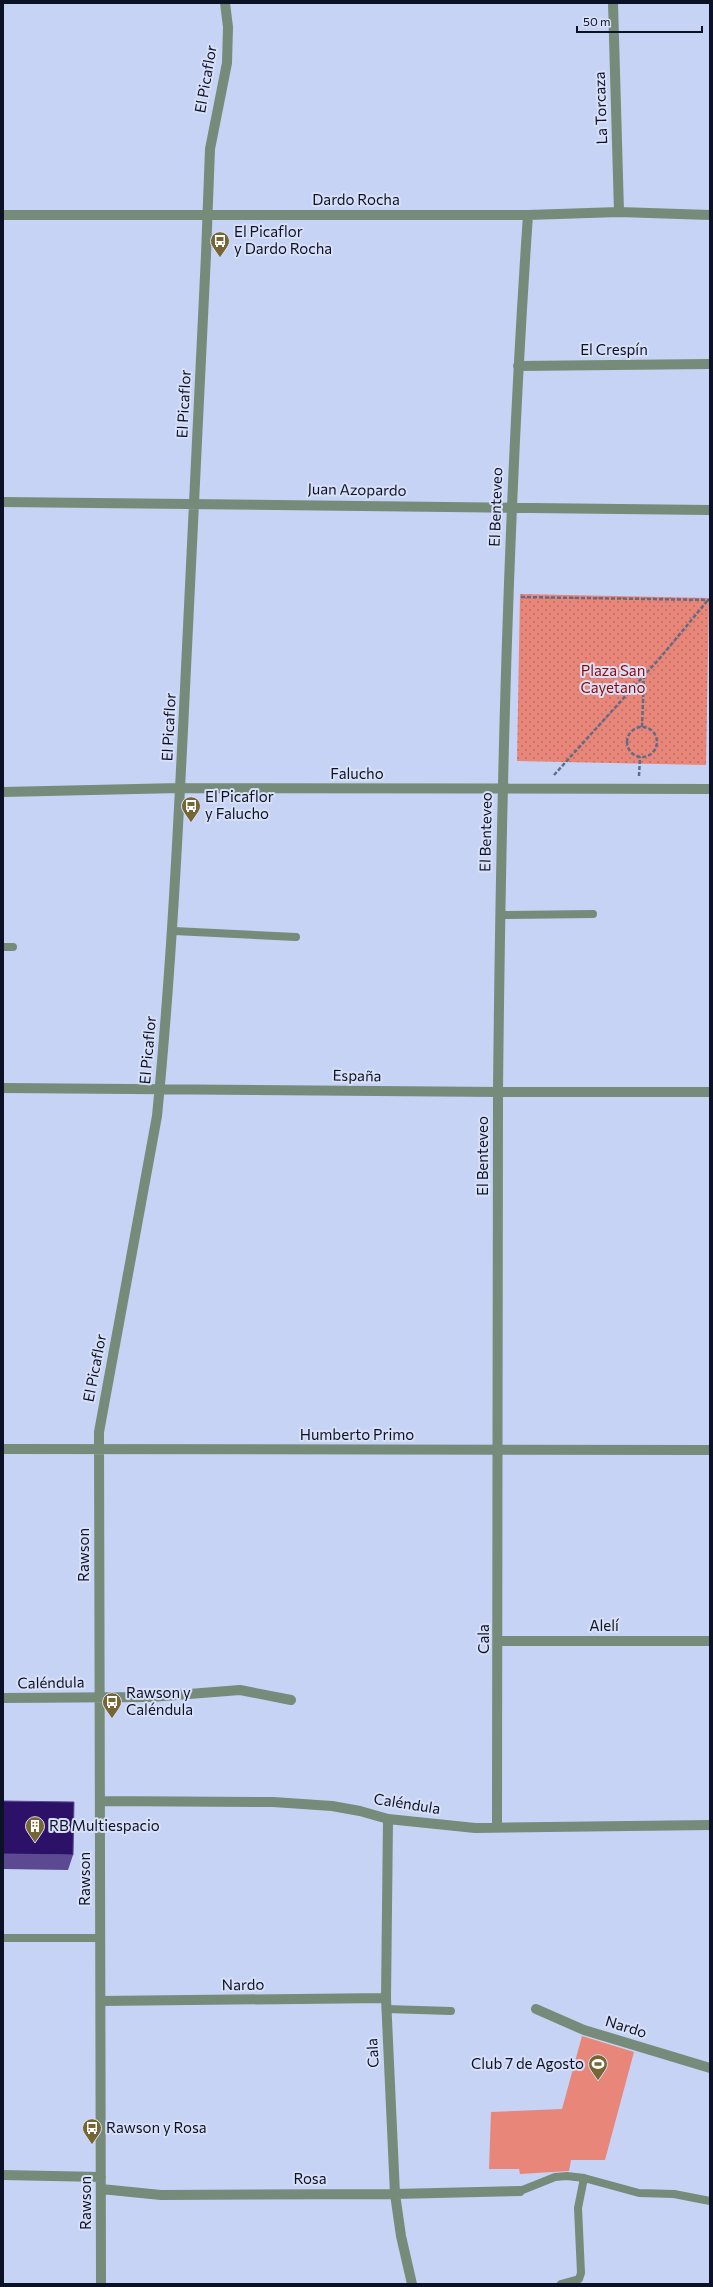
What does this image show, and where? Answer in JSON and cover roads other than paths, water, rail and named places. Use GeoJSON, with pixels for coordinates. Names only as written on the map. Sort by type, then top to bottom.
{"type":"FeatureCollection","features":[{"type":"Feature","properties":{"kind":"street","name":"El Picaflor"},"geometry":{"type":"LineString","coordinates":[[98,1449],[101,1416],[157,1116],[174,931],[195,502],[206,216],[210,149],[227,63],[228,27],[225,3]]}},
{"type":"Feature","properties":{"kind":"street","name":"La Torcaza"},"geometry":{"type":"LineString","coordinates":[[613,3],[619,212]]}},
{"type":"Feature","properties":{"kind":"street","name":"Dardo Rocha"},"geometry":{"type":"LineString","coordinates":[[3,215],[528,215],[619,212],[710,215]]}},
{"type":"Feature","properties":{"kind":"street","name":"El Benteveo"},"geometry":{"type":"LineString","coordinates":[[497,1450],[498,1092],[502,789],[511,507],[518,366],[528,215]]}},
{"type":"Feature","properties":{"kind":"street","name":"El Crespín"},"geometry":{"type":"LineString","coordinates":[[518,366],[710,364]]}},
{"type":"Feature","properties":{"kind":"street","name":"Juan Azopardo"},"geometry":{"type":"LineString","coordinates":[[3,502],[195,502],[710,510]]}},
{"type":"Feature","properties":{"kind":"street","name":"Falucho"},"geometry":{"type":"LineString","coordinates":[[3,792],[180,788],[710,789]]}},
{"type":"Feature","properties":{"kind":"street","name":"España"},"geometry":{"type":"LineString","coordinates":[[3,1088],[710,1092]]}},
{"type":"Feature","properties":{"kind":"street","name":"Humberto Primo"},"geometry":{"type":"LineString","coordinates":[[3,1449],[710,1450]]}},
{"type":"Feature","properties":{"kind":"street","name":"Rawson"},"geometry":{"type":"LineString","coordinates":[[98,1449],[101,2284]]}},
{"type":"Feature","properties":{"kind":"street","name":"Cala"},"geometry":{"type":"LineString","coordinates":[[497,1450],[499,1641],[497,1828]]}},
{"type":"Feature","properties":{"kind":"street","name":"Alelí"},"geometry":{"type":"LineString","coordinates":[[499,1641],[710,1641]]}},
{"type":"Feature","properties":{"kind":"street","name":"Caléndula"},"geometry":{"type":"LineString","coordinates":[[3,1698],[151,1697],[240,1690],[291,1700]]}},
{"type":"Feature","properties":{"kind":"street","name":"Caléndula"},"geometry":{"type":"LineString","coordinates":[[100,1801],[273,1802],[332,1806],[360,1811],[388,1819],[449,1826],[497,1828],[710,1825]]}},
{"type":"Feature","properties":{"kind":"street","name":"Cala"},"geometry":{"type":"LineString","coordinates":[[388,1819],[386,2003],[395,2194],[401,2236],[412,2284]]}},
{"type":"Feature","properties":{"kind":"street","name":"Nardo"},"geometry":{"type":"LineString","coordinates":[[101,2001],[386,2003]]}},
{"type":"Feature","properties":{"kind":"street","name":"Nardo"},"geometry":{"type":"LineString","coordinates":[[536,2009],[584,2030],[710,2068]]}},
{"type":"Feature","properties":{"kind":"street"},"geometry":{"type":"LineString","coordinates":[[3,2175],[101,2177]]}},
{"type":"Feature","properties":{"kind":"street","name":"Rosa"},"geometry":{"type":"LineString","coordinates":[[101,2189],[161,2194],[395,2194],[520,2191]]}},
{"type":"Feature","properties":{"kind":"lane"},"geometry":{"type":"LineString","coordinates":[[500,915],[592,914]]}},
{"type":"Feature","properties":{"kind":"lane"},"geometry":{"type":"LineString","coordinates":[[174,931],[296,937]]}},
{"type":"Feature","properties":{"kind":"lane"},"geometry":{"type":"LineString","coordinates":[[3,947],[14,947]]}},
{"type":"Feature","properties":{"kind":"lane"},"geometry":{"type":"LineString","coordinates":[[3,1938],[100,1938]]}},
{"type":"Feature","properties":{"kind":"lane"},"geometry":{"type":"LineString","coordinates":[[386,2003],[451,2011]]}},
{"type":"Feature","properties":{"kind":"lane"},"geometry":{"type":"LineString","coordinates":[[520,2191],[555,2177],[567,2176],[584,2178],[639,2193],[674,2194],[710,2201]]}},
{"type":"Feature","properties":{"kind":"lane"},"geometry":{"type":"LineString","coordinates":[[561,2284],[579,2279],[581,2273],[578,2208],[584,2178]]}},
{"type":"Feature","properties":{"kind":"place","name":"El Picaflor y Dardo Rocha"},"geometry":{"type":"Point","coordinates":[220,258]}},
{"type":"Feature","properties":{"kind":"place","name":"El Picaflor y Falucho"},"geometry":{"type":"Point","coordinates":[191,823]}},
{"type":"Feature","properties":{"kind":"place","name":"Rawson y Caléndula"},"geometry":{"type":"Point","coordinates":[112,1719]}},
{"type":"Feature","properties":{"kind":"place","name":"RB Multiespacio"},"geometry":{"type":"Point","coordinates":[35,1843]}},
{"type":"Feature","properties":{"kind":"place","name":"Club 7 de Agosto"},"geometry":{"type":"Point","coordinates":[598,2081]}},
{"type":"Feature","properties":{"kind":"place","name":"Rawson y Rosa"},"geometry":{"type":"Point","coordinates":[92,2145]}},
{"type":"Feature","properties":{"kind":"park label","name":"Plaza San Cayetano"},"geometry":{"type":"Point","coordinates":[613,680]}}]}
